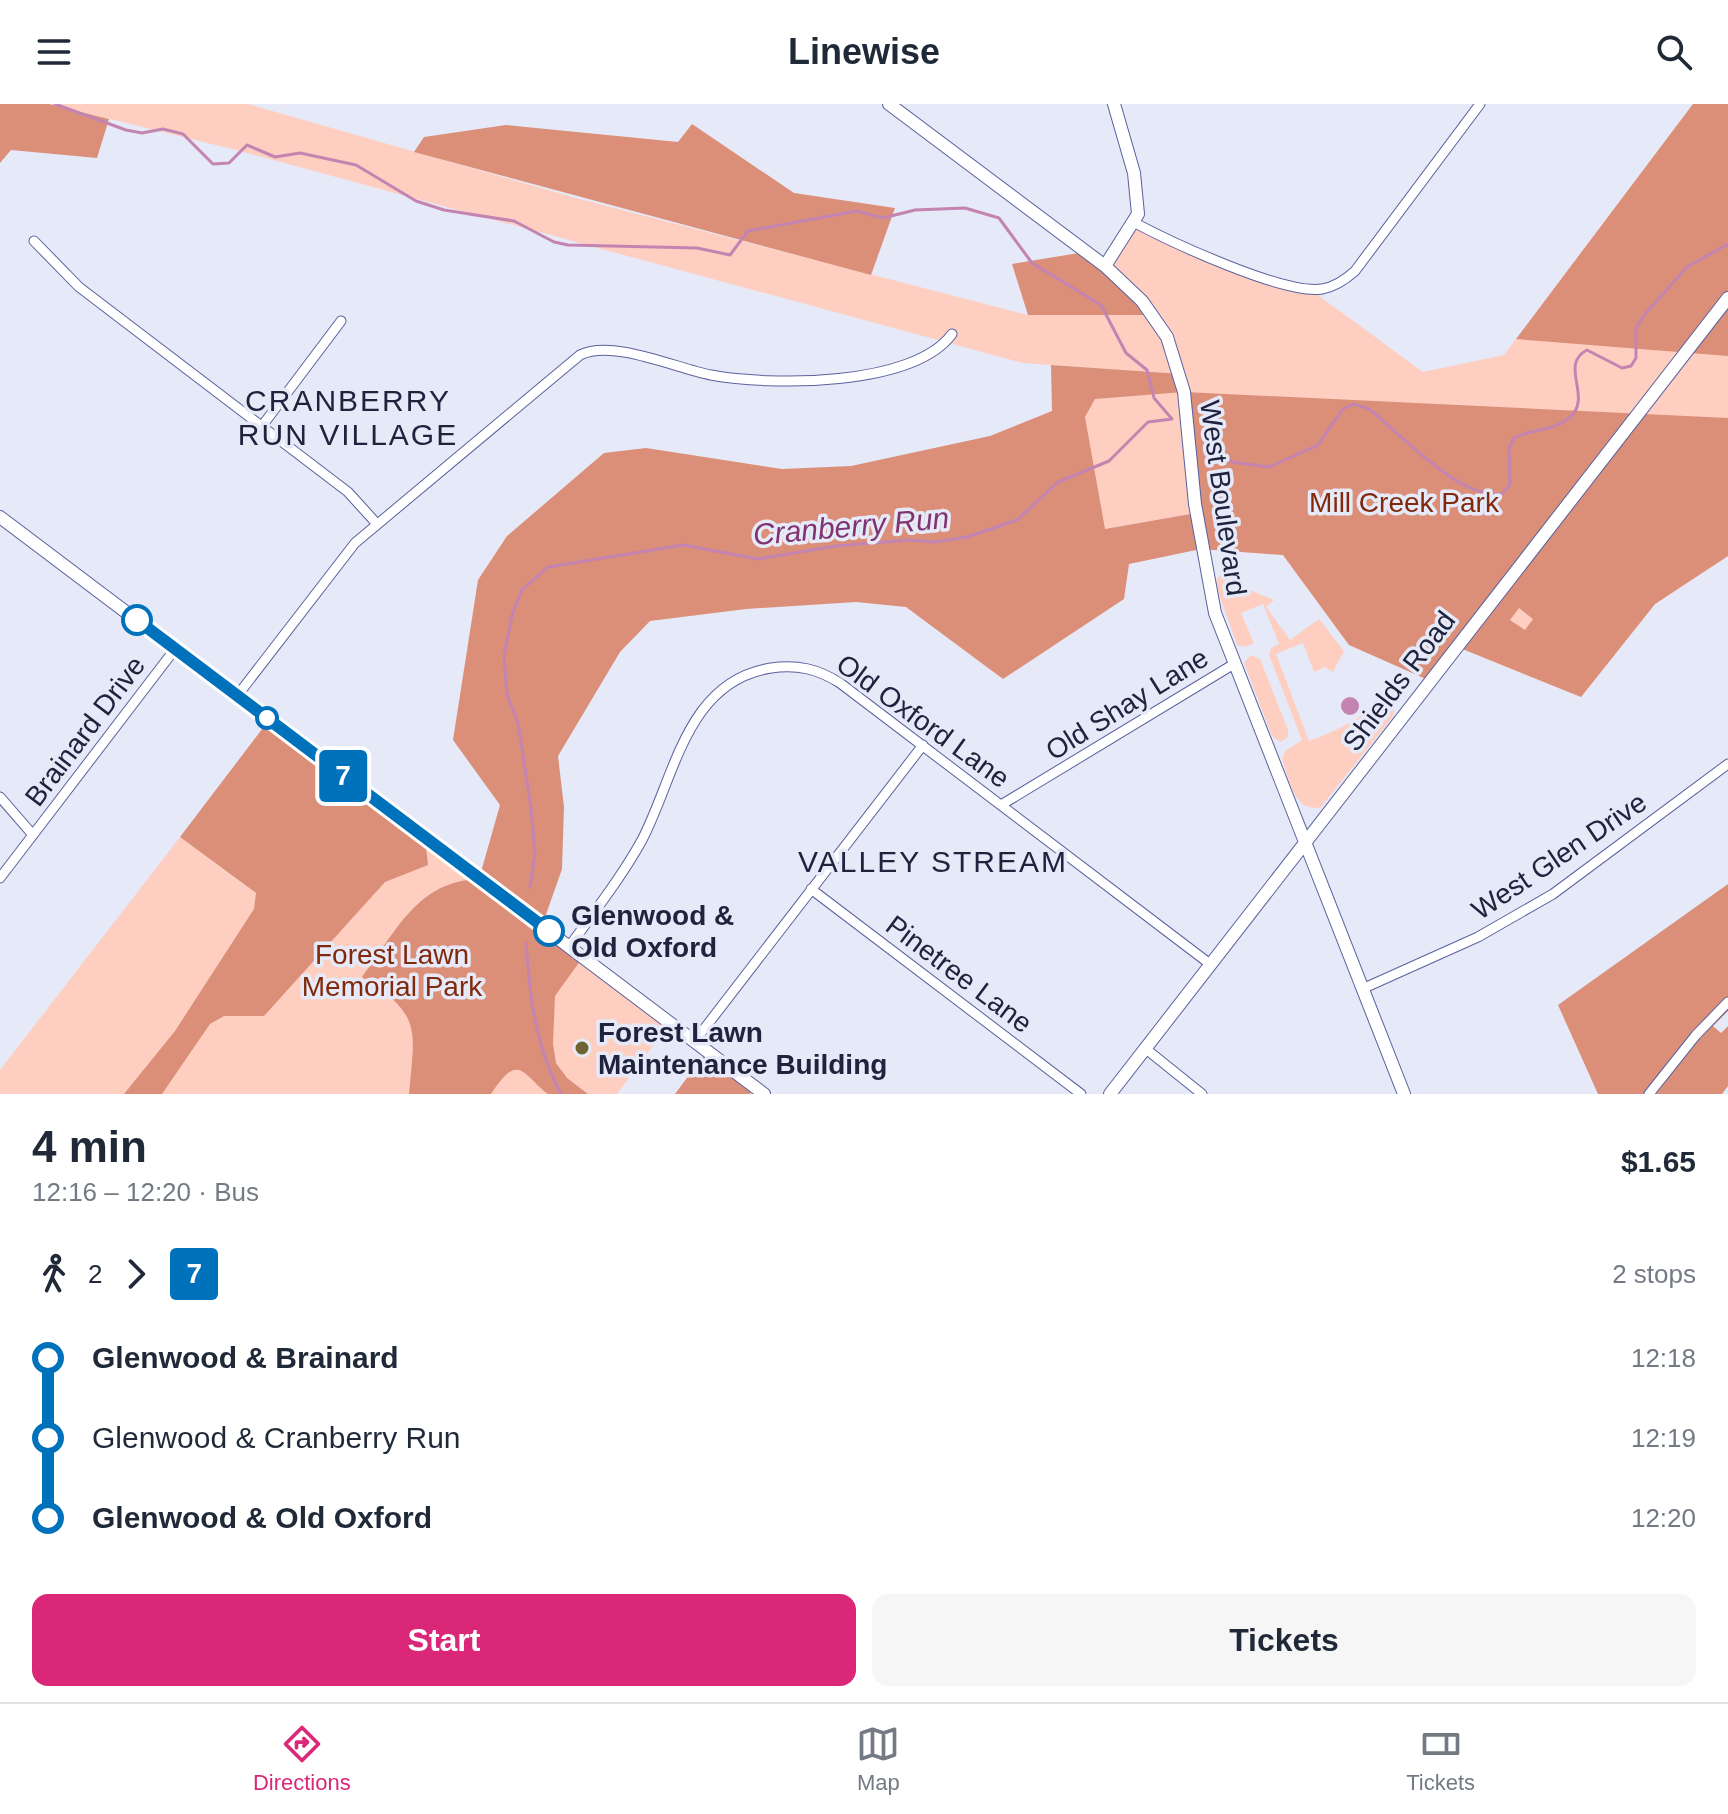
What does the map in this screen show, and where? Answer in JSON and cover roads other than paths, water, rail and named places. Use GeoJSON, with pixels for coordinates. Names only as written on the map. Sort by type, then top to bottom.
{"type":"FeatureCollection","features":[{"type":"Feature","properties":{"kind":"street","name":"West Boulevard"},"geometry":{"type":"LineString","coordinates":[[889,104],[1105,266],[1154,315],[1173,349],[1184,392],[1203,562],[1215,613],[1404,1094]]}},
{"type":"Feature","properties":{"kind":"street"},"geometry":{"type":"LineString","coordinates":[[1105,266],[1135,223],[1137,189],[1114,104]]}},
{"type":"Feature","properties":{"kind":"street"},"geometry":{"type":"LineString","coordinates":[[1135,223],[1159,236],[1276,281],[1311,290],[1334,286],[1355,271],[1480,104]]}},
{"type":"Feature","properties":{"kind":"street"},"geometry":{"type":"LineString","coordinates":[[34,241],[79,287],[348,492],[377,524]]}},
{"type":"Feature","properties":{"kind":"street","name":"Shields Road"},"geometry":{"type":"LineString","coordinates":[[1110,1094],[1728,298]]}},
{"type":"Feature","properties":{"kind":"street"},"geometry":{"type":"LineString","coordinates":[[262,426],[341,321]]}},
{"type":"Feature","properties":{"kind":"street"},"geometry":{"type":"LineString","coordinates":[[237,696],[345,555],[377,524],[562,369],[589,351],[607,349],[715,376],[813,380],[862,375],[906,363],[939,348],[952,334]]}},
{"type":"Feature","properties":{"kind":"street"},"geometry":{"type":"LineString","coordinates":[[0,517],[764,1094]]}},
{"type":"Feature","properties":{"kind":"street","name":"Brainard Drive"},"geometry":{"type":"LineString","coordinates":[[0,878],[175,649]]}},
{"type":"Feature","properties":{"kind":"street","name":"Old Shay Lane"},"geometry":{"type":"LineString","coordinates":[[1001,805],[1234,664]]}},
{"type":"Feature","properties":{"kind":"street","name":"Old Oxford Lane"},"geometry":{"type":"LineString","coordinates":[[569,947],[622,875],[642,839],[696,718],[730,683],[777,667],[818,671],[840,683],[1210,964]]}},
{"type":"Feature","properties":{"kind":"street"},"geometry":{"type":"LineString","coordinates":[[694,1042],[923,745]]}},
{"type":"Feature","properties":{"kind":"street","name":"West Glen Drive"},"geometry":{"type":"LineString","coordinates":[[1362,989],[1478,937],[1553,894],[1728,764]]}},
{"type":"Feature","properties":{"kind":"street"},"geometry":{"type":"LineString","coordinates":[[0,797],[33,835]]}},
{"type":"Feature","properties":{"kind":"street","name":"Pinetree Lane"},"geometry":{"type":"LineString","coordinates":[[811,889],[1081,1094]]}},
{"type":"Feature","properties":{"kind":"street"},"geometry":{"type":"LineString","coordinates":[[1649,1094],[1696,1035],[1728,1002]]}},
{"type":"Feature","properties":{"kind":"street"},"geometry":{"type":"LineString","coordinates":[[1146,1049],[1202,1094]]}},
{"type":"Feature","properties":{"kind":"waterway"},"geometry":{"type":"LineString","coordinates":[[55,104],[126,130],[142,133],[163,129],[183,134],[213,164],[229,163],[247,145],[275,157],[300,153],[356,165],[416,201],[444,210],[514,221],[554,242],[568,245],[697,248],[730,255],[748,231],[857,211],[883,218],[915,210],[965,208],[999,218],[1032,263],[1101,305],[1126,353],[1147,370],[1154,398],[1172,419]]}},
{"type":"Feature","properties":{"kind":"waterway","name":"Cranberry Run"},"geometry":{"type":"LineString","coordinates":[[1206,440],[1232,462],[1269,467],[1318,445],[1343,409],[1354,404],[1369,409],[1449,476],[1485,493],[1502,494],[1510,485],[1509,448],[1514,438],[1563,422],[1576,410],[1575,364],[1579,356],[1587,350],[1622,368],[1631,366],[1636,358],[1636,327],[1646,313],[1687,267],[1728,244]]}},
{"type":"Feature","properties":{"kind":"waterway","name":"Cranberry Run"},"geometry":{"type":"LineString","coordinates":[[530,887],[535,853],[531,808],[518,723],[507,695],[504,656],[512,615],[522,590],[548,567],[683,545],[758,559],[836,546],[909,540],[935,542],[967,537],[1017,520],[1058,482],[1109,461],[1148,422],[1172,419]]}},
{"type":"Feature","properties":{"kind":"waterway","name":"Cranberry Run"},"geometry":{"type":"LineString","coordinates":[[526,943],[535,1021],[545,1057],[561,1094]]}},
{"type":"Feature","properties":{"kind":"place","name":"Glenwood & Old Oxford"},"geometry":{"type":"Point","coordinates":[549,931]}},
{"type":"Feature","properties":{"kind":"place","name":"Forest Lawn Maintenance Building"},"geometry":{"type":"Point","coordinates":[582,1048]}},
{"type":"Feature","properties":{"kind":"district","name":"CRANBERRY RUN VILLAGE"},"geometry":{"type":"Point","coordinates":[348,417]}},
{"type":"Feature","properties":{"kind":"district","name":"VALLEY STREAM"},"geometry":{"type":"Point","coordinates":[933,861]}},
{"type":"Feature","properties":{"kind":"park label","name":"Mill Creek Park"},"geometry":{"type":"Point","coordinates":[1404,502]}},
{"type":"Feature","properties":{"kind":"park label","name":"Forest Lawn Memorial Park"},"geometry":{"type":"Point","coordinates":[392,970]}}]}
